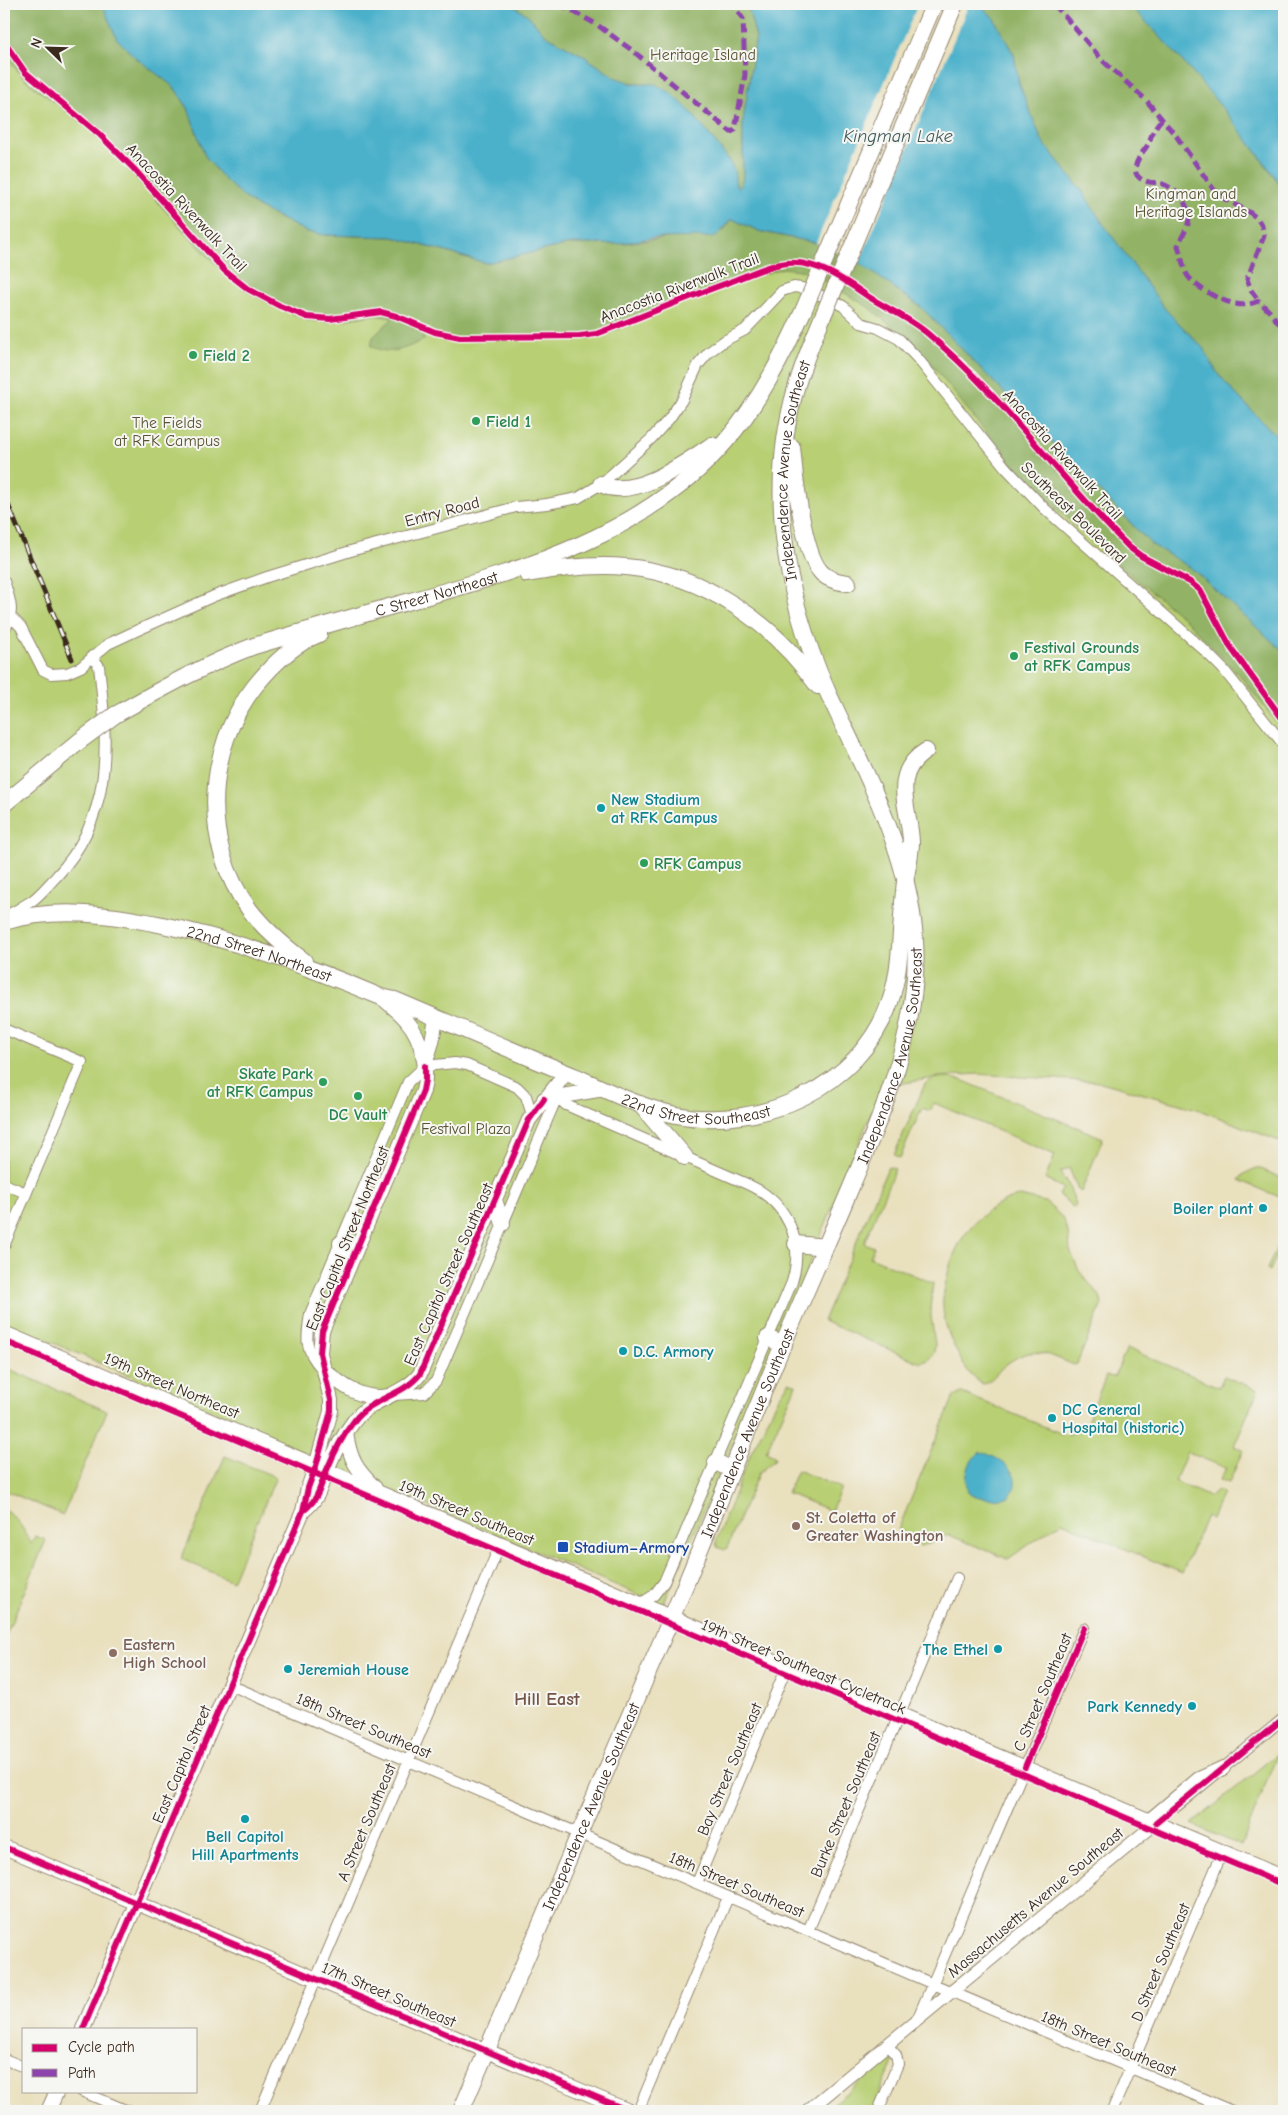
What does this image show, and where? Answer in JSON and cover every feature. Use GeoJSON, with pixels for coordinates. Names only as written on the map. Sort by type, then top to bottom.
{"type":"FeatureCollection","features":[{"type":"Feature","properties":{"kind":"main road","name":"C Street Northeast"},"geometry":{"type":"LineString","coordinates":[[323,629],[349,618],[480,581],[595,540],[630,520],[665,496],[697,470],[725,442],[747,413],[770,376],[804,309],[934,4]]}},
{"type":"Feature","properties":{"kind":"main road","name":"Independence Avenue Southeast"},"geometry":{"type":"LineString","coordinates":[[461,2111],[885,1106],[911,1016],[915,985],[909,942],[905,878],[884,813],[815,662],[799,618],[783,540],[782,456],[795,392],[806,356],[955,4]]}},
{"type":"Feature","properties":{"kind":"main road"},"geometry":{"type":"LineString","coordinates":[[795,392],[791,432],[793,464],[800,512],[814,562],[821,573],[836,581],[848,583]]}},
{"type":"Feature","properties":{"kind":"main road"},"geometry":{"type":"LineString","coordinates":[[601,484],[619,490],[660,476],[716,442],[747,413]]}},
{"type":"Feature","properties":{"kind":"main road"},"geometry":{"type":"LineString","coordinates":[[480,581],[564,568],[600,566],[648,570],[694,584],[740,608],[771,633],[800,663],[837,712]]}},
{"type":"Feature","properties":{"kind":"main road"},"geometry":{"type":"LineString","coordinates":[[4,804],[81,740],[115,715],[208,665],[254,646],[323,629]]}},
{"type":"Feature","properties":{"kind":"main road"},"geometry":{"type":"LineString","coordinates":[[265,952],[252,913],[235,885],[223,854],[216,817],[215,791],[221,754],[230,729],[245,700],[267,671],[323,629]]}},
{"type":"Feature","properties":{"kind":"main road"},"geometry":{"type":"LineString","coordinates":[[905,878],[911,842],[904,791],[906,778],[914,759],[926,751]]}},
{"type":"Feature","properties":{"kind":"main road"},"geometry":{"type":"LineString","coordinates":[[252,913],[286,946],[318,970]]}},
{"type":"Feature","properties":{"kind":"main road","name":"22nd Street Northeast"},"geometry":{"type":"LineString","coordinates":[[4,922],[48,914],[106,916],[180,929],[265,952],[318,970],[381,997],[395,1000],[504,1047]]}},
{"type":"Feature","properties":{"kind":"main road","name":"Independence Avenue Southeast"},"geometry":{"type":"LineString","coordinates":[[871,1037],[885,1014],[909,942]]}},
{"type":"Feature","properties":{"kind":"main road","name":"East Capitol Street Northeast"},"geometry":{"type":"LineString","coordinates":[[303,1511],[308,1488],[321,1468],[332,1405],[322,1369],[320,1346],[322,1331],[423,1091],[425,1080],[425,1066],[419,1043],[411,1026],[381,997]]}},
{"type":"Feature","properties":{"kind":"main road"},"geometry":{"type":"LineString","coordinates":[[425,1066],[436,1018]]}},
{"type":"Feature","properties":{"kind":"main road","name":"22nd Street Southeast"},"geometry":{"type":"LineString","coordinates":[[504,1047],[640,1104],[671,1114],[704,1118],[734,1118],[768,1111],[796,1100],[821,1086],[851,1062],[871,1037]]}},
{"type":"Feature","properties":{"kind":"main road"},"geometry":{"type":"LineString","coordinates":[[551,1098],[566,1074]]}},
{"type":"Feature","properties":{"kind":"main road"},"geometry":{"type":"LineString","coordinates":[[551,1098],[604,1089]]}},
{"type":"Feature","properties":{"kind":"main road","name":"East Capitol Street Southeast"},"geometry":{"type":"LineString","coordinates":[[321,1468],[354,1420],[364,1411],[410,1386],[424,1368],[532,1115],[551,1098]]}},
{"type":"Feature","properties":{"kind":"main road"},"geometry":{"type":"LineString","coordinates":[[640,1104],[685,1157]]}},
{"type":"Feature","properties":{"kind":"main road"},"geometry":{"type":"LineString","coordinates":[[495,1200],[503,1224]]}},
{"type":"Feature","properties":{"kind":"main road"},"geometry":{"type":"LineString","coordinates":[[340,1243],[347,1270]]}},
{"type":"Feature","properties":{"kind":"main road"},"geometry":{"type":"LineString","coordinates":[[796,1244],[825,1247]]}},
{"type":"Feature","properties":{"kind":"main road","name":"19th Street Northeast"},"geometry":{"type":"LineString","coordinates":[[4,1333],[321,1468]]}},
{"type":"Feature","properties":{"kind":"main road"},"geometry":{"type":"LineString","coordinates":[[768,1338],[784,1345]]}},
{"type":"Feature","properties":{"kind":"main road"},"geometry":{"type":"LineString","coordinates":[[322,1369],[353,1392],[375,1397],[393,1395]]}},
{"type":"Feature","properties":{"kind":"main road"},"geometry":{"type":"LineString","coordinates":[[346,1433],[354,1465],[380,1494]]}},
{"type":"Feature","properties":{"kind":"main road"},"geometry":{"type":"LineString","coordinates":[[716,1462],[732,1470]]}},
{"type":"Feature","properties":{"kind":"main road","name":"19th Street Southeast"},"geometry":{"type":"LineString","coordinates":[[321,1468],[1284,1878]]}},
{"type":"Feature","properties":{"kind":"main road","name":"East Capitol Street"},"geometry":{"type":"LineString","coordinates":[[83,2028],[303,1511]]}},
{"type":"Feature","properties":{"kind":"main road"},"geometry":{"type":"LineString","coordinates":[[1153,1822],[1199,1779],[1223,1768]]}},
{"type":"Feature","properties":{"kind":"main road","name":"17th Street Southeast"},"geometry":{"type":"LineString","coordinates":[[4,1847],[629,2111]]}},
{"type":"Feature","properties":{"kind":"main road"},"geometry":{"type":"LineString","coordinates":[[48,2111],[57,2092]]}},
{"type":"Feature","properties":{"kind":"street","name":"Entry Road"},"geometry":{"type":"LineString","coordinates":[[4,581],[12,607],[11,617],[20,627],[43,670],[50,674],[67,674],[80,667],[108,644],[249,582],[354,550],[516,507],[578,498],[601,484],[651,439],[669,419],[682,400],[698,365],[709,352],[724,341],[745,330],[782,291],[794,287],[807,289],[843,306]]}},
{"type":"Feature","properties":{"kind":"street","name":"Southeast Boulevard"},"geometry":{"type":"LineString","coordinates":[[843,306],[861,323],[878,328],[899,339],[918,359],[1005,467],[1045,509],[1203,649],[1228,675],[1284,745]]}},
{"type":"Feature","properties":{"kind":"street"},"geometry":{"type":"LineString","coordinates":[[4,630],[11,617]]}},
{"type":"Feature","properties":{"kind":"street"},"geometry":{"type":"LineString","coordinates":[[4,918],[35,899],[70,862],[90,830],[102,791],[106,751],[99,666],[92,656]]}},
{"type":"Feature","properties":{"kind":"street"},"geometry":{"type":"LineString","coordinates":[[4,1029],[82,1062],[4,1246]]}},
{"type":"Feature","properties":{"kind":"street"},"geometry":{"type":"LineString","coordinates":[[425,1066],[464,1064],[491,1075],[520,1090],[527,1100],[532,1115]]}},
{"type":"Feature","properties":{"kind":"street","name":"East Capitol Street Northeast"},"geometry":{"type":"LineString","coordinates":[[322,1369],[308,1348],[308,1323],[312,1307],[404,1088],[412,1077],[425,1066]]}},
{"type":"Feature","properties":{"kind":"street","name":"22nd Street Southeast"},"geometry":{"type":"LineString","coordinates":[[551,1098],[755,1188],[769,1196],[786,1216],[796,1244]]}},
{"type":"Feature","properties":{"kind":"street","name":"East Capitol Street Southeast"},"geometry":{"type":"LineString","coordinates":[[393,1395],[419,1394],[433,1386],[503,1224],[551,1098]]}},
{"type":"Feature","properties":{"kind":"street"},"geometry":{"type":"LineString","coordinates":[[4,1184],[26,1194]]}},
{"type":"Feature","properties":{"kind":"street","name":"Independence Avenue Southeast"},"geometry":{"type":"LineString","coordinates":[[640,1604],[654,1595],[664,1582],[716,1462],[794,1276],[796,1244]]}},
{"type":"Feature","properties":{"kind":"street","name":"A Street Southeast"},"geometry":{"type":"LineString","coordinates":[[260,2111],[500,1545]]}},
{"type":"Feature","properties":{"kind":"street","name":"Burke Street Southeast"},"geometry":{"type":"LineString","coordinates":[[808,1930],[957,1578]]}},
{"type":"Feature","properties":{"kind":"street","name":"C Street Southeast"},"geometry":{"type":"LineString","coordinates":[[917,2021],[1084,1628]]}},
{"type":"Feature","properties":{"kind":"street","name":"Bay Street Southeast"},"geometry":{"type":"LineString","coordinates":[[697,1883],[788,1666]]}},
{"type":"Feature","properties":{"kind":"street","name":"18th Street Southeast"},"geometry":{"type":"LineString","coordinates":[[230,1684],[1232,2111]]}},
{"type":"Feature","properties":{"kind":"street"},"geometry":{"type":"LineString","coordinates":[[1223,1768],[1284,1718]]}},
{"type":"Feature","properties":{"kind":"street","name":"Massachusetts Avenue Southeast"},"geometry":{"type":"LineString","coordinates":[[807,2111],[952,1992],[1153,1822]]}},
{"type":"Feature","properties":{"kind":"street","name":"D Street Southeast"},"geometry":{"type":"LineString","coordinates":[[1112,2111],[1223,1851]]}},
{"type":"Feature","properties":{"kind":"street"},"geometry":{"type":"LineString","coordinates":[[638,2111],[728,1896]]}},
{"type":"Feature","properties":{"kind":"street"},"geometry":{"type":"LineString","coordinates":[[878,2111],[898,2064],[896,2055],[888,2045]]}},
{"type":"Feature","properties":{"kind":"street"},"geometry":{"type":"LineString","coordinates":[[4,2059],[22,2066]]}},
{"type":"Feature","properties":{"kind":"street"},"geometry":{"type":"LineString","coordinates":[[83,2092],[128,2111]]}},
{"type":"Feature","properties":{"kind":"green space","name":"RFK Campus"},"geometry":{"type":"Polygon","coordinates":[[[4,4],[206,4],[513,243],[816,243],[859,263],[1151,544],[1216,591],[1284,652],[1284,1143],[1197,1109],[1101,1082],[976,1074],[939,1077],[882,1087],[804,1277],[663,1605],[324,1462],[252,1428],[4,1322],[4,4]]]}},
{"type":"Feature","properties":{"kind":"green space"},"geometry":{"type":"Polygon","coordinates":[[[4,4],[102,4],[158,74],[174,87],[188,108],[196,131],[240,194],[258,207],[307,232],[326,235],[393,237],[486,263],[570,244],[617,244],[723,231],[732,219],[759,231],[816,243],[859,263],[921,307],[1151,544],[1191,568],[1284,651],[1284,732],[1241,677],[1185,619],[1103,552],[1029,482],[1004,455],[920,350],[870,308],[807,271],[783,268],[732,283],[592,338],[465,340],[427,332],[423,335],[424,340],[404,348],[392,351],[378,349],[371,346],[373,337],[393,318],[372,315],[329,322],[307,320],[256,296],[231,279],[193,241],[108,147],[76,117],[20,74],[11,63],[4,46],[4,4]]]}},
{"type":"Feature","properties":{"kind":"green space","name":"Heritage Island"},"geometry":{"type":"Polygon","coordinates":[[[511,4],[747,4],[756,37],[743,122],[743,179],[739,188],[736,186],[734,171],[730,161],[691,112],[644,83],[625,82],[614,77],[584,56],[544,34],[529,16],[511,4]]]}},
{"type":"Feature","properties":{"kind":"green space","name":"Kingman and Heritage Islands"},"geometry":{"type":"Polygon","coordinates":[[[979,4],[1129,4],[1166,42],[1228,113],[1284,190],[1284,444],[1229,387],[1216,371],[1203,348],[1165,309],[1101,221],[1082,191],[1042,141],[1019,84],[1014,55],[993,17],[979,4]]]}},
{"type":"Feature","properties":{"kind":"green space"},"geometry":{"type":"Polygon","coordinates":[[[945,1077],[961,1080],[1103,1138],[1081,1192],[1078,1190],[1069,1168],[1060,1172],[1064,1180],[1066,1179],[1076,1204],[1074,1208],[1059,1195],[1063,1188],[1045,1179],[1055,1155],[934,1103],[930,1111],[922,1108],[900,1158],[894,1155],[925,1084],[933,1079],[945,1077]]]}},
{"type":"Feature","properties":{"kind":"green space"},"geometry":{"type":"Polygon","coordinates":[[[888,1167],[895,1169],[864,1243],[874,1247],[870,1257],[933,1283],[930,1309],[935,1344],[934,1353],[928,1360],[921,1363],[823,1321],[888,1167]]]}},
{"type":"Feature","properties":{"kind":"green space"},"geometry":{"type":"Polygon","coordinates":[[[1254,1169],[1261,1169],[1284,1179],[1284,1199],[1239,1180],[1244,1174],[1254,1169]]]}},
{"type":"Feature","properties":{"kind":"green space"},"geometry":{"type":"Polygon","coordinates":[[[1020,1196],[1045,1202],[1062,1217],[1068,1232],[1070,1250],[1079,1271],[1100,1296],[1102,1304],[1077,1364],[1074,1365],[1046,1354],[1031,1353],[1014,1359],[983,1384],[967,1370],[959,1357],[946,1325],[943,1300],[947,1277],[957,1249],[972,1226],[993,1208],[1020,1196]]]}},
{"type":"Feature","properties":{"kind":"green space"},"geometry":{"type":"Polygon","coordinates":[[[1284,1232],[1284,1238],[1270,1271],[1267,1269],[1284,1232]]]}},
{"type":"Feature","properties":{"kind":"green space"},"geometry":{"type":"Polygon","coordinates":[[[1127,1348],[1219,1387],[1224,1376],[1258,1390],[1234,1446],[1243,1450],[1229,1483],[1220,1480],[1226,1468],[1187,1452],[1175,1481],[1209,1497],[1217,1490],[1223,1493],[1212,1519],[1206,1516],[1182,1573],[1062,1522],[1008,1559],[949,1535],[921,1546],[901,1538],[898,1530],[954,1396],[962,1393],[1065,1435],[1084,1429],[1106,1376],[1114,1377],[1127,1348]]]}},
{"type":"Feature","properties":{"kind":"green space"},"geometry":{"type":"Polygon","coordinates":[[[4,1367],[107,1411],[63,1515],[4,1490],[4,1367]]]}},
{"type":"Feature","properties":{"kind":"green space"},"geometry":{"type":"Polygon","coordinates":[[[789,1382],[796,1385],[766,1452],[774,1456],[775,1459],[758,1474],[727,1548],[725,1550],[717,1547],[716,1541],[750,1455],[779,1397],[789,1382]]]}},
{"type":"Feature","properties":{"kind":"green space"},"geometry":{"type":"Polygon","coordinates":[[[225,1456],[276,1477],[232,1581],[181,1559],[225,1456]]]}},
{"type":"Feature","properties":{"kind":"green space"},"geometry":{"type":"Polygon","coordinates":[[[797,1470],[841,1488],[831,1511],[787,1493],[797,1470]]]}},
{"type":"Feature","properties":{"kind":"green space"},"geometry":{"type":"Polygon","coordinates":[[[4,1509],[20,1524],[31,1544],[35,1536],[46,1540],[4,1640],[4,1509]]]}},
{"type":"Feature","properties":{"kind":"green space"},"geometry":{"type":"Polygon","coordinates":[[[1278,1753],[1241,1846],[1192,1824],[1278,1753]]]}},
{"type":"Feature","properties":{"kind":"green space"},"geometry":{"type":"Polygon","coordinates":[[[890,2057],[894,2060],[872,2111],[824,2111],[890,2057]]]}},
{"type":"Feature","properties":{"kind":"water","name":"Kingman Lake"},"geometry":{"type":"Polygon","coordinates":[[[102,4],[511,4],[529,16],[544,34],[584,56],[614,77],[634,84],[655,84],[671,93],[691,112],[730,161],[734,171],[736,186],[739,187],[743,179],[743,122],[756,37],[747,4],[979,4],[993,17],[1014,55],[1019,84],[1042,141],[1082,191],[1101,221],[1165,309],[1203,348],[1216,371],[1229,387],[1284,444],[1284,652],[1191,568],[1151,544],[921,307],[859,263],[816,243],[759,231],[732,219],[716,237],[652,238],[617,244],[570,244],[486,263],[393,237],[326,235],[307,232],[258,207],[224,179],[205,156],[188,108],[174,87],[136,58],[117,39],[102,4]]]}},
{"type":"Feature","properties":{"kind":"water"},"geometry":{"type":"Polygon","coordinates":[[[1129,4],[1284,4],[1284,190],[1211,94],[1129,4]]]}},
{"type":"Feature","properties":{"kind":"water"},"geometry":{"type":"Polygon","coordinates":[[[981,1452],[996,1458],[1009,1468],[1014,1475],[1014,1489],[1009,1497],[983,1498],[968,1492],[966,1481],[968,1470],[972,1460],[981,1452]]]}},
{"type":"Feature","properties":{"kind":"pier"},"geometry":{"type":"Polygon","coordinates":[[[918,4],[969,4],[859,263],[816,243],[918,4]]]}},
{"type":"Feature","properties":{"kind":"railway"},"geometry":{"type":"LineString","coordinates":[[4,495],[72,659]]}},
{"type":"Feature","properties":{"kind":"marked path"},"geometry":{"type":"LineString","coordinates":[[559,4],[596,24],[633,51],[731,132],[735,130],[745,75],[743,19],[732,4]]}},
{"type":"Feature","properties":{"kind":"marked path"},"geometry":{"type":"LineString","coordinates":[[1054,4],[1103,61],[1146,100],[1177,137],[1214,190],[1225,199],[1257,218],[1262,226],[1264,236],[1247,279],[1251,290],[1259,301]]}},
{"type":"Feature","properties":{"kind":"marked path"},"geometry":{"type":"LineString","coordinates":[[1162,119],[1155,127],[1135,168],[1142,180],[1160,183],[1171,188],[1180,196],[1186,206],[1189,221],[1178,246],[1186,273],[1194,283],[1208,293],[1230,303],[1242,305],[1259,301],[1284,330]]}},
{"type":"Feature","properties":{"kind":"cycle path","name":"Anacostia Riverwalk Trail"},"geometry":{"type":"LineString","coordinates":[[4,42],[25,72],[99,134],[134,169],[225,271],[248,289],[280,306],[307,317],[330,319],[381,312],[435,332],[460,337],[580,336],[596,334],[773,266],[798,263],[820,268],[831,273],[906,318],[955,357],[1006,410],[1103,521],[1129,547],[1141,556],[1190,582],[1200,590],[1231,648],[1284,721]]}},
{"type":"Feature","properties":{"kind":"cycle path"},"geometry":{"type":"LineString","coordinates":[[83,2028],[303,1511],[331,1411],[331,1400],[320,1353],[322,1331],[423,1091],[425,1066]]}},
{"type":"Feature","properties":{"kind":"cycle path"},"geometry":{"type":"LineString","coordinates":[[303,1511],[315,1498],[335,1452],[354,1421],[369,1407],[405,1387],[420,1374],[529,1120],[544,1099]]}},
{"type":"Feature","properties":{"kind":"cycle path","name":"19th Street Southeast Cycletrack"},"geometry":{"type":"LineString","coordinates":[[4,1341],[1284,1885]]}},
{"type":"Feature","properties":{"kind":"cycle path"},"geometry":{"type":"LineString","coordinates":[[1025,1767],[1084,1628]]}},
{"type":"Feature","properties":{"kind":"cycle path"},"geometry":{"type":"LineString","coordinates":[[1156,1823],[1284,1718]]}},
{"type":"Feature","properties":{"kind":"cycle path"},"geometry":{"type":"LineString","coordinates":[[4,1847],[629,2111]]}},
{"type":"Feature","properties":{"kind":"place","name":"Field 2"},"geometry":{"type":"Point","coordinates":[193,355]}},
{"type":"Feature","properties":{"kind":"place","name":"Field 1"},"geometry":{"type":"Point","coordinates":[476,421]}},
{"type":"Feature","properties":{"kind":"place","name":"Festival Grounds at RFK Campus"},"geometry":{"type":"Point","coordinates":[1014,656]}},
{"type":"Feature","properties":{"kind":"place","name":"New Stadium at RFK Campus"},"geometry":{"type":"Point","coordinates":[601,808]}},
{"type":"Feature","properties":{"kind":"place","name":"RFK Campus"},"geometry":{"type":"Point","coordinates":[644,863]}},
{"type":"Feature","properties":{"kind":"place","name":"Skate Park at RFK Campus"},"geometry":{"type":"Point","coordinates":[323,1082]}},
{"type":"Feature","properties":{"kind":"place","name":"DC Vault"},"geometry":{"type":"Point","coordinates":[358,1096]}},
{"type":"Feature","properties":{"kind":"place","name":"Boiler plant"},"geometry":{"type":"Point","coordinates":[1263,1208]}},
{"type":"Feature","properties":{"kind":"place","name":"D.C. Armory"},"geometry":{"type":"Point","coordinates":[623,1351]}},
{"type":"Feature","properties":{"kind":"place","name":"DC General Hospital (historic)"},"geometry":{"type":"Point","coordinates":[1052,1418]}},
{"type":"Feature","properties":{"kind":"place","name":"St. Coletta of Greater Washington"},"geometry":{"type":"Point","coordinates":[796,1526]}},
{"type":"Feature","properties":{"kind":"place","name":"Stadium–Armory"},"geometry":{"type":"Point","coordinates":[563,1547]}},
{"type":"Feature","properties":{"kind":"place","name":"The Ethel"},"geometry":{"type":"Point","coordinates":[998,1649]}},
{"type":"Feature","properties":{"kind":"place","name":"Eastern High School"},"geometry":{"type":"Point","coordinates":[113,1653]}},
{"type":"Feature","properties":{"kind":"place","name":"Jeremiah House"},"geometry":{"type":"Point","coordinates":[288,1669]}},
{"type":"Feature","properties":{"kind":"place","name":"Park Kennedy"},"geometry":{"type":"Point","coordinates":[1192,1706]}},
{"type":"Feature","properties":{"kind":"place","name":"Bell Capitol Hill Apartments"},"geometry":{"type":"Point","coordinates":[245,1819]}},
{"type":"Feature","properties":{"kind":"district","name":"Hill East"},"geometry":{"type":"Point","coordinates":[547,1699]}},
{"type":"Feature","properties":{"kind":"park label","name":"The Fields at RFK Campus"},"geometry":{"type":"Point","coordinates":[167,431]}},
{"type":"Feature","properties":{"kind":"park label","name":"Festival Plaza"},"geometry":{"type":"Point","coordinates":[466,1128]}}]}
